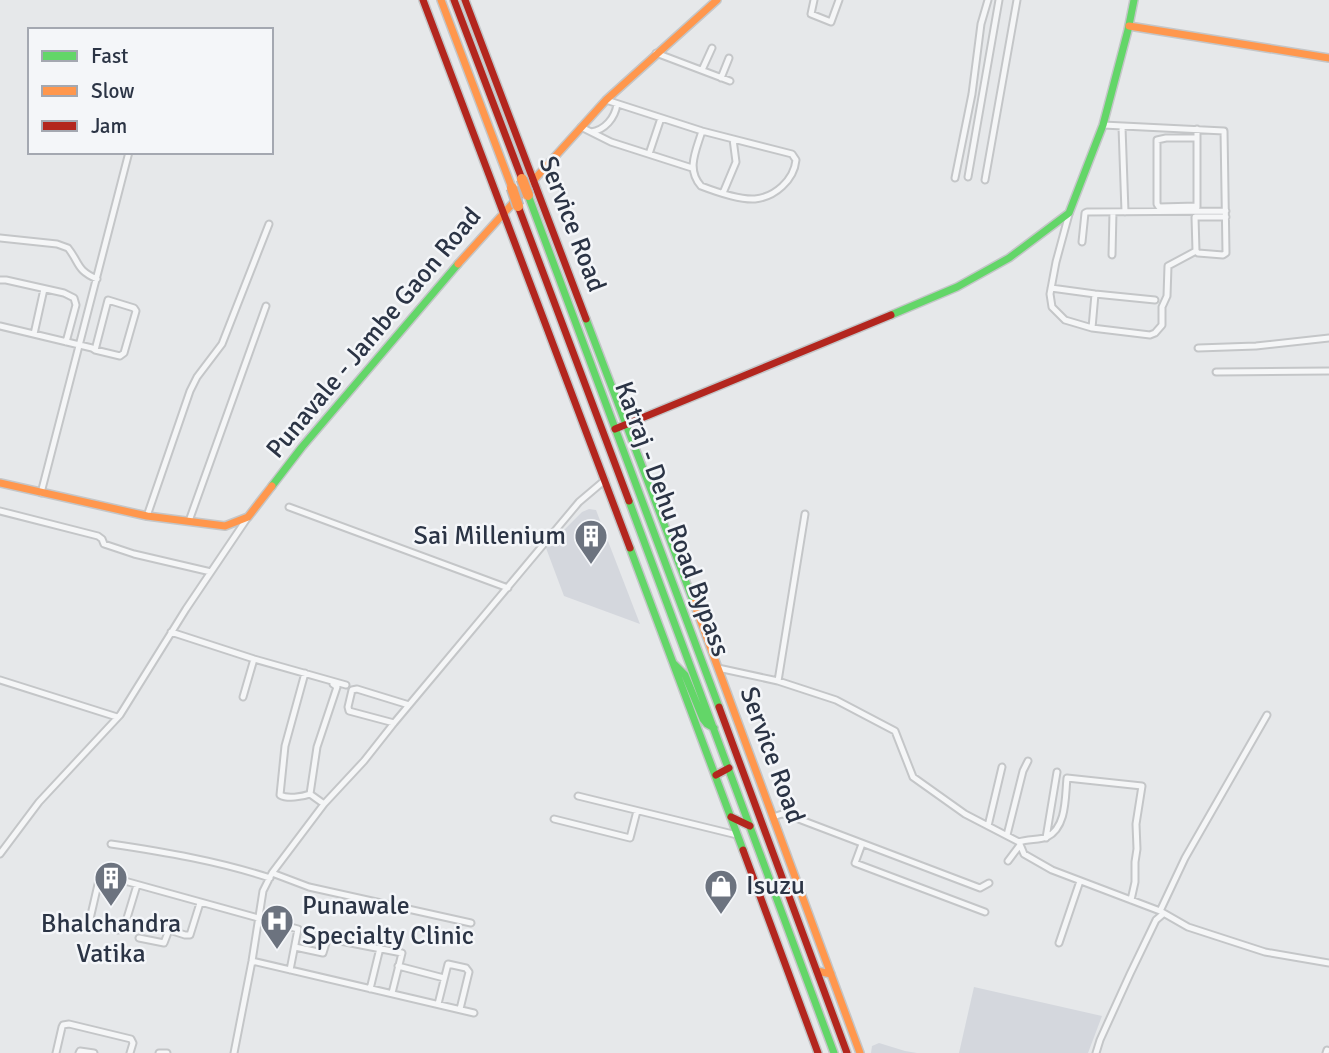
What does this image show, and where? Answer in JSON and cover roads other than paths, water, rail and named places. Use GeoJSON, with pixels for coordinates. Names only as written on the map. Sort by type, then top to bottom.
{"type":"FeatureCollection","features":[{"type":"Feature","properties":{"kind":"main road"},"geometry":{"type":"LineString","coordinates":[[423,0],[716,775],[818,1053]]}},
{"type":"Feature","properties":{"kind":"main road","name":"Katraj - Dehu Road Bypass"},"geometry":{"type":"LineString","coordinates":[[441,0],[834,1053]]}},
{"type":"Feature","properties":{"kind":"main road","name":"Katraj - Dehu Road Bypass"},"geometry":{"type":"LineString","coordinates":[[454,0],[847,1053]]}},
{"type":"Feature","properties":{"kind":"main road","name":"Service Road"},"geometry":{"type":"LineString","coordinates":[[465,0],[718,668],[860,1053]]}},
{"type":"Feature","properties":{"kind":"main road","name":"Punavale - Jambe Gaon Road"},"geometry":{"type":"LineString","coordinates":[[248,517],[302,447],[534,179],[586,130],[656,53],[717,0]]}},
{"type":"Feature","properties":{"kind":"main road"},"geometry":{"type":"LineString","coordinates":[[615,429],[957,287],[1009,258],[1068,217],[1103,125],[1134,0]]}},
{"type":"Feature","properties":{"kind":"main road"},"geometry":{"type":"LineString","coordinates":[[1129,26],[1329,58]]}},
{"type":"Feature","properties":{"kind":"main road"},"geometry":{"type":"LineString","coordinates":[[0,483],[147,516],[225,526],[248,517]]}},
{"type":"Feature","properties":{"kind":"main road"},"geometry":{"type":"LineString","coordinates":[[674,664],[685,675],[703,719],[714,729]]}},
{"type":"Feature","properties":{"kind":"main road"},"geometry":{"type":"LineString","coordinates":[[716,775],[729,768]]}},
{"type":"Feature","properties":{"kind":"main road"},"geometry":{"type":"LineString","coordinates":[[731,817],[750,826]]}},
{"type":"Feature","properties":{"kind":"main road"},"geometry":{"type":"LineString","coordinates":[[817,971],[831,974]]}},
{"type":"Feature","properties":{"kind":"street"},"geometry":{"type":"LineString","coordinates":[[814,0],[811,14],[830,22],[839,0]]}},
{"type":"Feature","properties":{"kind":"street"},"geometry":{"type":"LineString","coordinates":[[956,178],[972,94],[981,24],[988,0]]}},
{"type":"Feature","properties":{"kind":"street"},"geometry":{"type":"LineString","coordinates":[[968,177],[999,0]]}},
{"type":"Feature","properties":{"kind":"street"},"geometry":{"type":"LineString","coordinates":[[985,180],[1017,0]]}},
{"type":"Feature","properties":{"kind":"street"},"geometry":{"type":"LineString","coordinates":[[702,70],[712,48]]}},
{"type":"Feature","properties":{"kind":"street"},"geometry":{"type":"LineString","coordinates":[[656,53],[730,81]]}},
{"type":"Feature","properties":{"kind":"street"},"geometry":{"type":"LineString","coordinates":[[722,78],[729,58]]}},
{"type":"Feature","properties":{"kind":"street"},"geometry":{"type":"LineString","coordinates":[[586,130],[598,131],[614,116],[612,102],[702,131],[792,154],[796,159],[794,171],[787,182],[761,198],[752,199],[701,186],[696,181],[692,168],[702,131]]}},
{"type":"Feature","properties":{"kind":"street"},"geometry":{"type":"LineString","coordinates":[[649,154],[661,118]]}},
{"type":"Feature","properties":{"kind":"street"},"geometry":{"type":"LineString","coordinates":[[1103,125],[1224,131],[1226,253],[1201,254],[1196,251]]}},
{"type":"Feature","properties":{"kind":"street"},"geometry":{"type":"LineString","coordinates":[[1122,127],[1125,212]]}},
{"type":"Feature","properties":{"kind":"street"},"geometry":{"type":"LineString","coordinates":[[1196,129],[1197,208]]}},
{"type":"Feature","properties":{"kind":"street"},"geometry":{"type":"LineString","coordinates":[[586,130],[611,142],[692,168]]}},
{"type":"Feature","properties":{"kind":"street"},"geometry":{"type":"LineString","coordinates":[[1196,138],[1157,140],[1157,204],[1159,207],[1197,208],[1226,214]]}},
{"type":"Feature","properties":{"kind":"street"},"geometry":{"type":"LineString","coordinates":[[723,193],[736,162],[733,139]]}},
{"type":"Feature","properties":{"kind":"street"},"geometry":{"type":"LineString","coordinates":[[41,493],[128,154]]}},
{"type":"Feature","properties":{"kind":"street"},"geometry":{"type":"LineString","coordinates":[[1082,242],[1085,213],[1197,208]]}},
{"type":"Feature","properties":{"kind":"street"},"geometry":{"type":"LineString","coordinates":[[1112,255],[1113,212]]}},
{"type":"Feature","properties":{"kind":"street"},"geometry":{"type":"LineString","coordinates":[[1196,251],[1195,217],[1226,214]]}},
{"type":"Feature","properties":{"kind":"street"},"geometry":{"type":"LineString","coordinates":[[1084,223],[1068,217],[1050,299],[1057,313],[1065,320],[1091,328],[1150,335],[1155,333],[1161,325],[1162,307],[1167,296],[1168,266],[1196,251]]}},
{"type":"Feature","properties":{"kind":"street"},"geometry":{"type":"LineString","coordinates":[[147,516],[190,391],[222,344],[269,224]]}},
{"type":"Feature","properties":{"kind":"street"},"geometry":{"type":"LineString","coordinates":[[0,238],[57,244],[68,248],[81,270],[96,279]]}},
{"type":"Feature","properties":{"kind":"street"},"geometry":{"type":"LineString","coordinates":[[0,280],[6,279],[70,295],[75,302],[66,342]]}},
{"type":"Feature","properties":{"kind":"street"},"geometry":{"type":"LineString","coordinates":[[1051,288],[1095,295],[1155,299]]}},
{"type":"Feature","properties":{"kind":"street"},"geometry":{"type":"LineString","coordinates":[[34,334],[44,289]]}},
{"type":"Feature","properties":{"kind":"street"},"geometry":{"type":"LineString","coordinates":[[1091,328],[1095,295]]}},
{"type":"Feature","properties":{"kind":"street"},"geometry":{"type":"LineString","coordinates":[[0,326],[95,350],[122,355],[136,311],[134,308],[108,300],[95,350]]}},
{"type":"Feature","properties":{"kind":"street"},"geometry":{"type":"LineString","coordinates":[[189,521],[266,306]]}},
{"type":"Feature","properties":{"kind":"street"},"geometry":{"type":"LineString","coordinates":[[1198,348],[1329,338]]}},
{"type":"Feature","properties":{"kind":"street"},"geometry":{"type":"LineString","coordinates":[[1216,372],[1329,371]]}},
{"type":"Feature","properties":{"kind":"street"},"geometry":{"type":"LineString","coordinates":[[234,1053],[253,961],[263,891],[271,876],[324,804],[364,761],[579,502],[604,480]]}},
{"type":"Feature","properties":{"kind":"street"},"geometry":{"type":"LineString","coordinates":[[289,507],[508,588]]}},
{"type":"Feature","properties":{"kind":"street"},"geometry":{"type":"LineString","coordinates":[[0,511],[98,536],[104,544],[134,554],[211,572]]}},
{"type":"Feature","properties":{"kind":"street"},"geometry":{"type":"LineString","coordinates":[[778,681],[805,514]]}},
{"type":"Feature","properties":{"kind":"street"},"geometry":{"type":"LineString","coordinates":[[0,854],[39,802],[117,717],[248,517]]}},
{"type":"Feature","properties":{"kind":"street"},"geometry":{"type":"LineString","coordinates":[[171,632],[336,685],[317,747],[310,794]]}},
{"type":"Feature","properties":{"kind":"street"},"geometry":{"type":"LineString","coordinates":[[243,697],[254,659]]}},
{"type":"Feature","properties":{"kind":"street"},"geometry":{"type":"LineString","coordinates":[[718,668],[778,681],[836,700],[895,731],[913,777],[965,814],[1007,835],[1019,844],[1024,854],[1052,870],[1161,912],[1188,927],[1265,951],[1329,963]]}},
{"type":"Feature","properties":{"kind":"street"},"geometry":{"type":"LineString","coordinates":[[305,675],[346,685]]}},
{"type":"Feature","properties":{"kind":"street"},"geometry":{"type":"LineString","coordinates":[[305,675],[285,746],[280,795],[292,797],[310,794],[324,804]]}},
{"type":"Feature","properties":{"kind":"street"},"geometry":{"type":"LineString","coordinates":[[0,680],[117,717]]}},
{"type":"Feature","properties":{"kind":"street"},"geometry":{"type":"LineString","coordinates":[[394,723],[349,711],[352,690],[409,705]]}},
{"type":"Feature","properties":{"kind":"street"},"geometry":{"type":"LineString","coordinates":[[1096,1053],[1185,858],[1267,716]]}},
{"type":"Feature","properties":{"kind":"street"},"geometry":{"type":"LineString","coordinates":[[1007,835],[1028,761]]}},
{"type":"Feature","properties":{"kind":"street"},"geometry":{"type":"LineString","coordinates":[[988,826],[1002,767]]}},
{"type":"Feature","properties":{"kind":"street"},"geometry":{"type":"LineString","coordinates":[[1046,838],[1057,772]]}},
{"type":"Feature","properties":{"kind":"street"},"geometry":{"type":"LineString","coordinates":[[1007,861],[1019,844],[1028,839],[1046,838],[1058,828],[1062,818],[1067,778],[1142,786],[1136,824],[1135,882],[1131,900]]}},
{"type":"Feature","properties":{"kind":"street"},"geometry":{"type":"LineString","coordinates":[[578,796],[737,835]]}},
{"type":"Feature","properties":{"kind":"street"},"geometry":{"type":"LineString","coordinates":[[554,819],[630,838],[637,811]]}},
{"type":"Feature","properties":{"kind":"street"},"geometry":{"type":"LineString","coordinates":[[773,817],[788,815],[980,888],[989,883]]}},
{"type":"Feature","properties":{"kind":"street"},"geometry":{"type":"LineString","coordinates":[[111,844],[168,853],[471,923]]}},
{"type":"Feature","properties":{"kind":"street"},"geometry":{"type":"LineString","coordinates":[[862,844],[855,863],[985,912]]}},
{"type":"Feature","properties":{"kind":"street"},"geometry":{"type":"LineString","coordinates":[[137,885],[122,930],[91,921],[103,875],[298,929],[290,970]]}},
{"type":"Feature","properties":{"kind":"street"},"geometry":{"type":"LineString","coordinates":[[1059,943],[1080,881]]}},
{"type":"Feature","properties":{"kind":"street"},"geometry":{"type":"LineString","coordinates":[[157,926],[190,934],[200,903]]}},
{"type":"Feature","properties":{"kind":"street"},"geometry":{"type":"LineString","coordinates":[[139,938],[164,943],[169,930]]}},
{"type":"Feature","properties":{"kind":"street"},"geometry":{"type":"LineString","coordinates":[[295,947],[323,953],[327,940],[330,939],[402,953],[391,993]]}},
{"type":"Feature","properties":{"kind":"street"},"geometry":{"type":"LineString","coordinates":[[370,989],[380,948]]}},
{"type":"Feature","properties":{"kind":"street"},"geometry":{"type":"LineString","coordinates":[[253,961],[474,1013]]}},
{"type":"Feature","properties":{"kind":"street"},"geometry":{"type":"LineString","coordinates":[[438,1004],[447,964],[469,970],[460,1009]]}},
{"type":"Feature","properties":{"kind":"street"},"geometry":{"type":"LineString","coordinates":[[398,967],[444,978]]}},
{"type":"Feature","properties":{"kind":"street"},"geometry":{"type":"LineString","coordinates":[[55,1053],[62,1027],[69,1024],[131,1039],[133,1043],[130,1053]]}},
{"type":"Feature","properties":{"kind":"street"},"geometry":{"type":"LineString","coordinates":[[79,1053],[94,1053]]}},
{"type":"Feature","properties":{"kind":"street"},"geometry":{"type":"LineString","coordinates":[[159,1053],[167,1053]]}},
{"type":"Feature","properties":{"kind":"place","name":"Sai Millenium"},"geometry":{"type":"Point","coordinates":[591,566]}},
{"type":"Feature","properties":{"kind":"place","name":"Bhalchandra Vatika"},"geometry":{"type":"Point","coordinates":[111,908]}},
{"type":"Feature","properties":{"kind":"place","name":"Isuzu"},"geometry":{"type":"Point","coordinates":[721,916]}},
{"type":"Feature","properties":{"kind":"place","name":"Punawale Specialty Clinic"},"geometry":{"type":"Point","coordinates":[277,951]}}]}
